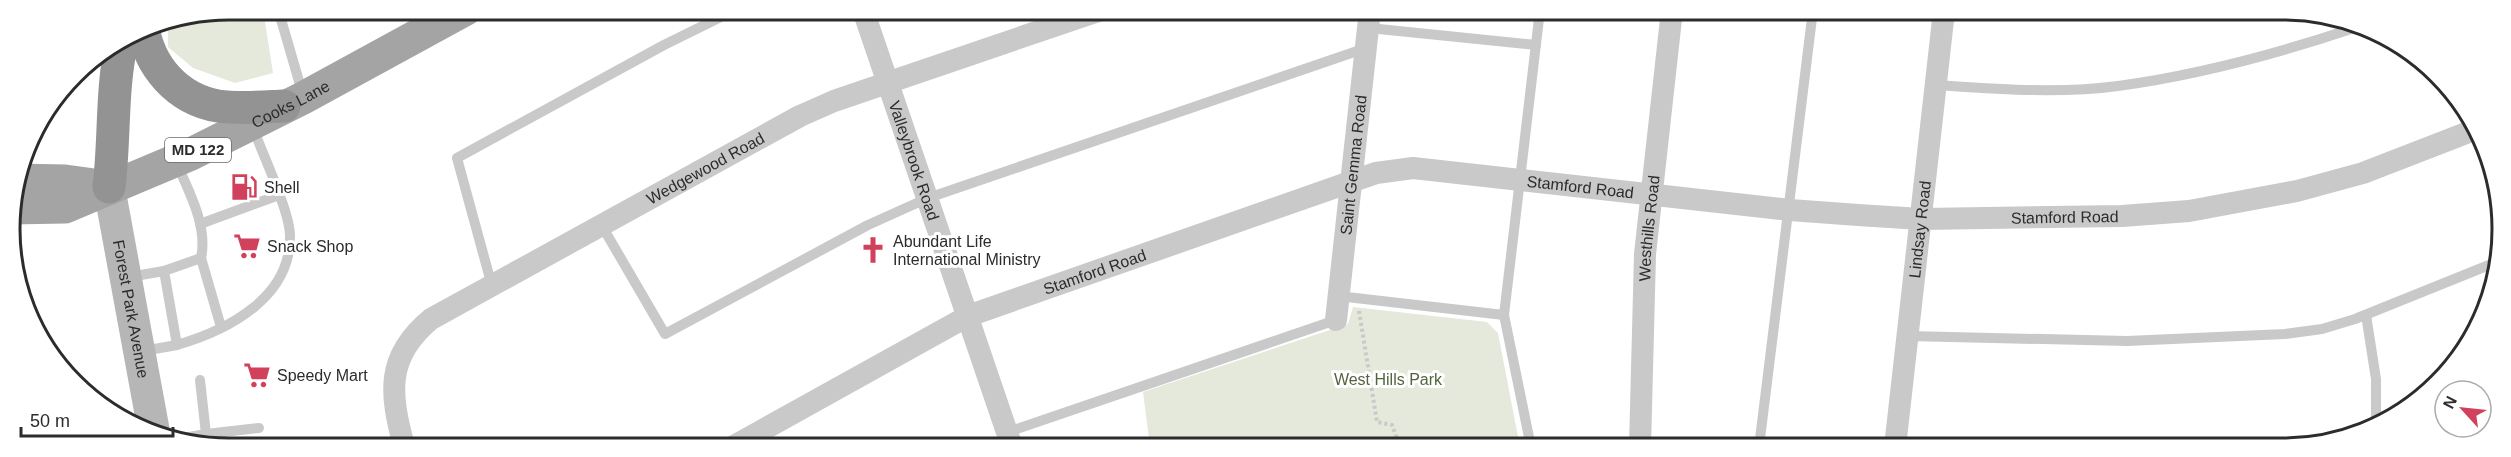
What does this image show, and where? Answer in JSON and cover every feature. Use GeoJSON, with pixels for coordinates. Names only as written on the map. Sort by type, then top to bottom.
{"type":"FeatureCollection","features":[{"type":"Feature","properties":{"kind":"highway"},"geometry":{"type":"LineString","coordinates":[[145,37],[146,46],[157,68],[172,85],[216,106],[244,108],[294,102]]}},
{"type":"Feature","properties":{"kind":"highway"},"geometry":{"type":"LineString","coordinates":[[109,186],[114,148],[114,97],[121,50]]}},
{"type":"Feature","properties":{"kind":"main road","name":"Cooks Lane"},"geometry":{"type":"LineString","coordinates":[[109,186],[175,160],[252,124],[446,20]]}},
{"type":"Feature","properties":{"kind":"main road","name":"MD 122"},"geometry":{"type":"LineString","coordinates":[[26,180],[65,181],[109,186]]}},
{"type":"Feature","properties":{"kind":"main road","name":"MD 122"},"geometry":{"type":"LineString","coordinates":[[21,208],[65,207],[109,186]]}},
{"type":"Feature","properties":{"kind":"street","name":"Valleybrook Road"},"geometry":{"type":"LineString","coordinates":[[866,20],[1010,438]]}},
{"type":"Feature","properties":{"kind":"street","name":"Wedgewood Road"},"geometry":{"type":"LineString","coordinates":[[402,438],[393,402],[398,365],[414,333],[431,320],[800,116],[834,101],[1071,20]]}},
{"type":"Feature","properties":{"kind":"street","name":"Westhills Road"},"geometry":{"type":"LineString","coordinates":[[1640,437],[1645,254],[1671,20]]}},
{"type":"Feature","properties":{"kind":"street","name":"Lindsay Road"},"geometry":{"type":"LineString","coordinates":[[1896,437],[1943,20]]}},
{"type":"Feature","properties":{"kind":"street","name":"Saint Gemma Road"},"geometry":{"type":"LineString","coordinates":[[1336,320],[1348,298],[1351,182],[1368,28]]}},
{"type":"Feature","properties":{"kind":"street","name":"Stamford Road"},"geometry":{"type":"LineString","coordinates":[[749,438],[968,316],[1376,173],[1413,168],[1790,210],[1921,219],[2122,216],[2189,211],[2297,191],[2363,173],[2468,132]]}},
{"type":"Feature","properties":{"kind":"street","name":"Forest Park Avenue"},"geometry":{"type":"LineString","coordinates":[[109,186],[152,423]]}},
{"type":"Feature","properties":{"kind":"lane"},"geometry":{"type":"LineString","coordinates":[[280,20],[294,102]]}},
{"type":"Feature","properties":{"kind":"lane"},"geometry":{"type":"LineString","coordinates":[[492,287],[457,158],[664,45],[715,20]]}},
{"type":"Feature","properties":{"kind":"lane"},"geometry":{"type":"LineString","coordinates":[[1529,437],[1504,315],[1539,20]]}},
{"type":"Feature","properties":{"kind":"lane"},"geometry":{"type":"LineString","coordinates":[[1760,437],[1812,20]]}},
{"type":"Feature","properties":{"kind":"lane"},"geometry":{"type":"LineString","coordinates":[[602,226],[665,334],[868,225],[928,198],[1368,28],[1536,45]]}},
{"type":"Feature","properties":{"kind":"lane"},"geometry":{"type":"LineString","coordinates":[[1936,85],[2060,90],[2117,86],[2183,74],[2268,54],[2347,30]]}},
{"type":"Feature","properties":{"kind":"lane"},"geometry":{"type":"LineString","coordinates":[[139,351],[198,339],[258,305],[271,291],[287,262],[291,234],[252,124]]}},
{"type":"Feature","properties":{"kind":"lane"},"geometry":{"type":"LineString","coordinates":[[175,160],[196,208],[204,245],[201,258],[221,327]]}},
{"type":"Feature","properties":{"kind":"lane"},"geometry":{"type":"LineString","coordinates":[[200,224],[279,195]]}},
{"type":"Feature","properties":{"kind":"lane"},"geometry":{"type":"LineString","coordinates":[[126,278],[164,270],[201,258]]}},
{"type":"Feature","properties":{"kind":"lane"},"geometry":{"type":"LineString","coordinates":[[1908,336],[2127,341],[2231,338],[2322,329],[2366,315],[2488,266]]}},
{"type":"Feature","properties":{"kind":"lane"},"geometry":{"type":"LineString","coordinates":[[164,270],[177,345]]}},
{"type":"Feature","properties":{"kind":"lane"},"geometry":{"type":"LineString","coordinates":[[1348,298],[1504,315]]}},
{"type":"Feature","properties":{"kind":"lane"},"geometry":{"type":"LineString","coordinates":[[2366,315],[2376,379],[2376,415]]}},
{"type":"Feature","properties":{"kind":"lane"},"geometry":{"type":"LineString","coordinates":[[1014,438],[1336,320]]}},
{"type":"Feature","properties":{"kind":"lane"},"geometry":{"type":"LineString","coordinates":[[200,380],[206,434]]}},
{"type":"Feature","properties":{"kind":"lane"},"geometry":{"type":"LineString","coordinates":[[198,435],[259,428]]}},
{"type":"Feature","properties":{"kind":"path"},"geometry":{"type":"LineString","coordinates":[[1348,298],[1377,422],[1392,425],[1397,437]]}},
{"type":"Feature","properties":{"kind":"green space"},"geometry":{"type":"Polygon","coordinates":[[[265,20],[273,73],[235,83],[193,68],[168,47],[168,29],[201,21],[265,20]]]}},
{"type":"Feature","properties":{"kind":"green space","name":"West Hills Park"},"geometry":{"type":"Polygon","coordinates":[[[1353,307],[1487,322],[1498,333],[1518,437],[1149,438],[1143,392],[1348,324],[1353,307]]]}},
{"type":"Feature","properties":{"kind":"place","name":"Shell"},"geometry":{"type":"Point","coordinates":[244,187]}},
{"type":"Feature","properties":{"kind":"place","name":"Snack Shop"},"geometry":{"type":"Point","coordinates":[247,246]}},
{"type":"Feature","properties":{"kind":"place","name":"Abundant Life International Ministry"},"geometry":{"type":"Point","coordinates":[873,250]}},
{"type":"Feature","properties":{"kind":"place","name":"Speedy Mart"},"geometry":{"type":"Point","coordinates":[257,375]}}]}
